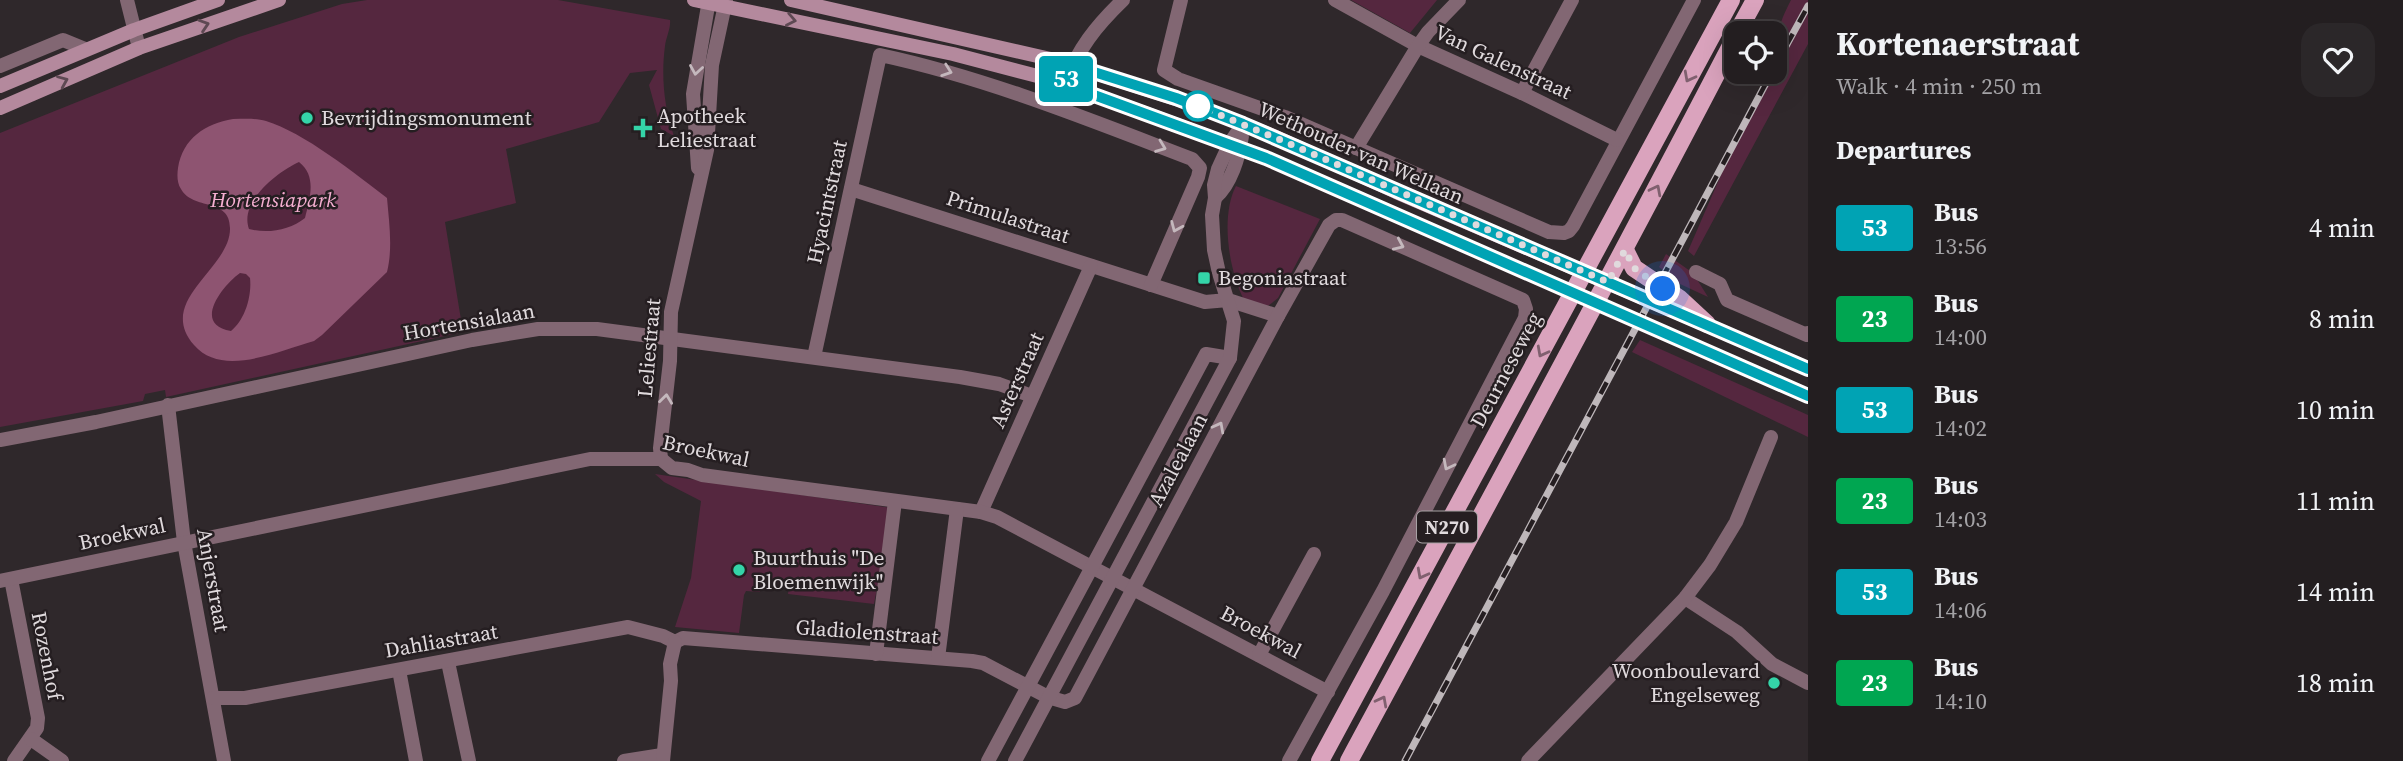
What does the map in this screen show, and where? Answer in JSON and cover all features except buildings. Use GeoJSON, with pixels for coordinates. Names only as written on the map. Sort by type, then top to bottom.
{"type":"FeatureCollection","features":[{"type":"Feature","properties":{"kind":"main road"},"geometry":{"type":"LineString","coordinates":[[0,86],[85,49],[218,0]]}},
{"type":"Feature","properties":{"kind":"main road"},"geometry":{"type":"LineString","coordinates":[[0,108],[139,48],[279,0]]}},
{"type":"Feature","properties":{"kind":"main road","name":"Wethouder van Wellaan"},"geometry":{"type":"LineString","coordinates":[[791,0],[1072,65],[1176,98],[1243,124],[1808,369]]}},
{"type":"Feature","properties":{"kind":"main road","name":"Deurneseweg"},"geometry":{"type":"LineString","coordinates":[[1320,761],[1731,0]]}},
{"type":"Feature","properties":{"kind":"main road","name":"N270"},"geometry":{"type":"LineString","coordinates":[[1744,21],[1755,0]]}},
{"type":"Feature","properties":{"kind":"main road","name":"Wethouder van Wellaan"},"geometry":{"type":"LineString","coordinates":[[704,1],[725,3],[934,50],[1064,84],[1236,146],[1808,396]]}},
{"type":"Feature","properties":{"kind":"main road","name":"N270"},"geometry":{"type":"LineString","coordinates":[[1349,761],[1497,482],[1608,282],[1724,60]]}},
{"type":"Feature","properties":{"kind":"main road"},"geometry":{"type":"LineString","coordinates":[[1625,250],[1634,268],[1681,299],[1707,324]]}},
{"type":"Feature","properties":{"kind":"street"},"geometry":{"type":"LineString","coordinates":[[127,0],[139,48]]}},
{"type":"Feature","properties":{"kind":"street"},"geometry":{"type":"LineString","coordinates":[[1064,84],[1090,34],[1123,0]]}},
{"type":"Feature","properties":{"kind":"street","name":"Wethouder van Wellaan"},"geometry":{"type":"LineString","coordinates":[[1181,0],[1164,70],[1178,79],[1285,117],[1549,232],[1564,233],[1573,226],[1617,140]]}},
{"type":"Feature","properties":{"kind":"street","name":"Van Galenstraat"},"geometry":{"type":"LineString","coordinates":[[1335,0],[1418,46],[1617,140]]}},
{"type":"Feature","properties":{"kind":"street"},"geometry":{"type":"LineString","coordinates":[[1356,148],[1418,46],[1459,0]]}},
{"type":"Feature","properties":{"kind":"street"},"geometry":{"type":"LineString","coordinates":[[1522,93],[1572,0]]}},
{"type":"Feature","properties":{"kind":"street"},"geometry":{"type":"LineString","coordinates":[[1617,140],[1694,0]]}},
{"type":"Feature","properties":{"kind":"street","name":"Leliestraat"},"geometry":{"type":"LineString","coordinates":[[697,201],[698,154],[693,94],[704,1]]}},
{"type":"Feature","properties":{"kind":"street","name":"Leliestraat"},"geometry":{"type":"LineString","coordinates":[[661,459],[670,361],[671,312],[707,149],[712,65],[725,3]]}},
{"type":"Feature","properties":{"kind":"street"},"geometry":{"type":"LineString","coordinates":[[0,66],[63,40],[85,49]]}},
{"type":"Feature","properties":{"kind":"street","name":"Hyacintstraat"},"geometry":{"type":"LineString","coordinates":[[814,357],[880,55],[934,66],[1192,159],[1200,169],[1151,285]]}},
{"type":"Feature","properties":{"kind":"street","name":"Azalealaan"},"geometry":{"type":"LineString","coordinates":[[1015,761],[1230,358],[1234,321],[1214,250],[1212,215],[1218,169],[1236,146],[1243,124]]}},
{"type":"Feature","properties":{"kind":"street","name":"Primulastraat"},"geometry":{"type":"LineString","coordinates":[[851,189],[1205,302],[1228,300]]}},
{"type":"Feature","properties":{"kind":"street","name":"Azalealaan"},"geometry":{"type":"LineString","coordinates":[[1048,697],[1065,702],[1075,698],[1329,225],[1336,220],[1342,220],[1523,300]]}},
{"type":"Feature","properties":{"kind":"street","name":"Asterstraat"},"geometry":{"type":"LineString","coordinates":[[981,512],[1091,266]]}},
{"type":"Feature","properties":{"kind":"street"},"geometry":{"type":"LineString","coordinates":[[1696,272],[1720,284],[1727,300],[1807,335],[1808,333]]}},
{"type":"Feature","properties":{"kind":"street"},"geometry":{"type":"LineString","coordinates":[[1228,300],[1278,316]]}},
{"type":"Feature","properties":{"kind":"street","name":"Deurneseweg"},"geometry":{"type":"LineString","coordinates":[[1289,761],[1525,318],[1523,300]]}},
{"type":"Feature","properties":{"kind":"street","name":"Hortensialaan"},"geometry":{"type":"LineString","coordinates":[[0,440],[96,422],[472,340],[538,329],[597,329],[814,357],[960,377],[999,384],[1032,396]]}},
{"type":"Feature","properties":{"kind":"street","name":"Azalealaan"},"geometry":{"type":"LineString","coordinates":[[988,761],[1206,354],[1230,358]]}},
{"type":"Feature","properties":{"kind":"street","name":"Anjerstraat"},"geometry":{"type":"LineString","coordinates":[[168,405],[184,542],[224,761]]}},
{"type":"Feature","properties":{"kind":"street"},"geometry":{"type":"LineString","coordinates":[[1528,761],[1685,598],[1710,565],[1736,522],[1771,437]]}},
{"type":"Feature","properties":{"kind":"street","name":"Broekwal"},"geometry":{"type":"LineString","coordinates":[[5,580],[590,459],[661,459],[672,468],[702,475],[981,512],[997,517],[1328,692]]}},
{"type":"Feature","properties":{"kind":"street"},"geometry":{"type":"LineString","coordinates":[[876,654],[895,501]]}},
{"type":"Feature","properties":{"kind":"street"},"geometry":{"type":"LineString","coordinates":[[938,658],[957,509]]}},
{"type":"Feature","properties":{"kind":"street"},"geometry":{"type":"LineString","coordinates":[[1259,655],[1314,554]]}},
{"type":"Feature","properties":{"kind":"street","name":"Rozenhof"},"geometry":{"type":"LineString","coordinates":[[5,580],[38,718],[37,728],[31,739],[14,761]]}},
{"type":"Feature","properties":{"kind":"street"},"geometry":{"type":"LineString","coordinates":[[1685,598],[1737,632],[1772,663],[1808,683]]}},
{"type":"Feature","properties":{"kind":"street","name":"Dahliastraat"},"geometry":{"type":"LineString","coordinates":[[213,698],[245,698],[628,627],[675,642]]}},
{"type":"Feature","properties":{"kind":"street","name":"Gladiolenstraat"},"geometry":{"type":"LineString","coordinates":[[675,642],[683,638],[983,663],[1048,697]]}},
{"type":"Feature","properties":{"kind":"street"},"geometry":{"type":"LineString","coordinates":[[624,761],[663,758],[671,681],[670,664],[675,642]]}},
{"type":"Feature","properties":{"kind":"street"},"geometry":{"type":"LineString","coordinates":[[449,662],[469,761]]}},
{"type":"Feature","properties":{"kind":"street"},"geometry":{"type":"LineString","coordinates":[[399,670],[416,761]]}},
{"type":"Feature","properties":{"kind":"street"},"geometry":{"type":"LineString","coordinates":[[31,739],[62,761]]}},
{"type":"Feature","properties":{"kind":"green space","name":"Hortensiapark"},"geometry":{"type":"Polygon","coordinates":[[[367,0],[558,0],[670,20],[663,80],[674,136],[661,129],[649,85],[657,70],[630,73],[599,122],[506,149],[516,203],[445,222],[463,332],[166,397],[165,390],[145,394],[143,401],[0,427],[0,133],[239,37],[342,4],[367,0]]]}},
{"type":"Feature","properties":{"kind":"green space"},"geometry":{"type":"Polygon","coordinates":[[[1351,0],[1437,0],[1410,33],[1351,0]]]}},
{"type":"Feature","properties":{"kind":"green space"},"geometry":{"type":"Polygon","coordinates":[[[1791,0],[1808,0],[1808,44],[1787,83],[1787,21],[1781,21],[1791,0]]]}},
{"type":"Feature","properties":{"kind":"green space"},"geometry":{"type":"Polygon","coordinates":[[[1763,84],[1786,84],[1694,256],[1688,251],[1763,84]]]}},
{"type":"Feature","properties":{"kind":"green space"},"geometry":{"type":"Polygon","coordinates":[[[1236,186],[1320,219],[1278,298],[1268,306],[1244,300],[1234,274],[1228,243],[1228,212],[1236,186]]]}},
{"type":"Feature","properties":{"kind":"green space"},"geometry":{"type":"Polygon","coordinates":[[[1666,254],[1693,273],[1708,297],[1680,284],[1659,267],[1666,254]]]}},
{"type":"Feature","properties":{"kind":"green space"},"geometry":{"type":"Polygon","coordinates":[[[1640,340],[1808,415],[1808,437],[1632,352],[1640,340]]]}},
{"type":"Feature","properties":{"kind":"green space"},"geometry":{"type":"Polygon","coordinates":[[[655,474],[892,508],[874,604],[788,594],[789,585],[762,581],[760,592],[746,591],[744,595],[739,633],[675,627],[691,578],[701,501],[664,482],[655,474]]]}},
{"type":"Feature","properties":{"kind":"shaded area"},"geometry":{"type":"Polygon","coordinates":[[[223,121],[266,121],[296,134],[329,155],[387,198],[390,235],[387,272],[322,335],[314,341],[268,355],[235,361],[206,355],[194,345],[184,329],[183,314],[189,299],[227,243],[230,228],[224,212],[187,196],[179,184],[178,168],[190,141],[205,129],[223,121]],[[299,162],[280,173],[262,189],[250,209],[247,219],[249,229],[278,230],[305,218],[311,188],[308,174],[299,162]],[[240,273],[219,295],[212,313],[213,321],[219,327],[231,331],[244,314],[250,292],[250,278],[240,273]]]}},
{"type":"Feature","properties":{"kind":"railway"},"geometry":{"type":"LineString","coordinates":[[1787,44],[1808,6]]}},
{"type":"Feature","properties":{"kind":"railway"},"geometry":{"type":"LineString","coordinates":[[1405,761],[1766,84]]}},
{"type":"Feature","properties":{"kind":"bus line","name":"53"},"geometry":{"type":"LineString","coordinates":[[1808,369],[1198,106],[1072,65],[1064,84],[1266,158],[1808,396]]}},
{"type":"Feature","properties":{"kind":"place","name":"Bevrijdingsmonument"},"geometry":{"type":"Point","coordinates":[307,118]}},
{"type":"Feature","properties":{"kind":"place","name":"Apotheek Leliestraat"},"geometry":{"type":"Point","coordinates":[643,128]}},
{"type":"Feature","properties":{"kind":"place","name":"Begoniastraat"},"geometry":{"type":"Point","coordinates":[1204,278]}},
{"type":"Feature","properties":{"kind":"place","name":"Buurthuis \"De Bloemenwijk\""},"geometry":{"type":"Point","coordinates":[739,570]}},
{"type":"Feature","properties":{"kind":"place","name":"Woonboulevard Engelseweg"},"geometry":{"type":"Point","coordinates":[1774,683]}},
{"type":"Feature","properties":{"kind":"route"},"geometry":{"type":"LineString","coordinates":[[1198,106],[1608,282],[1625,250],[1634,268],[1663,289]]}}]}
